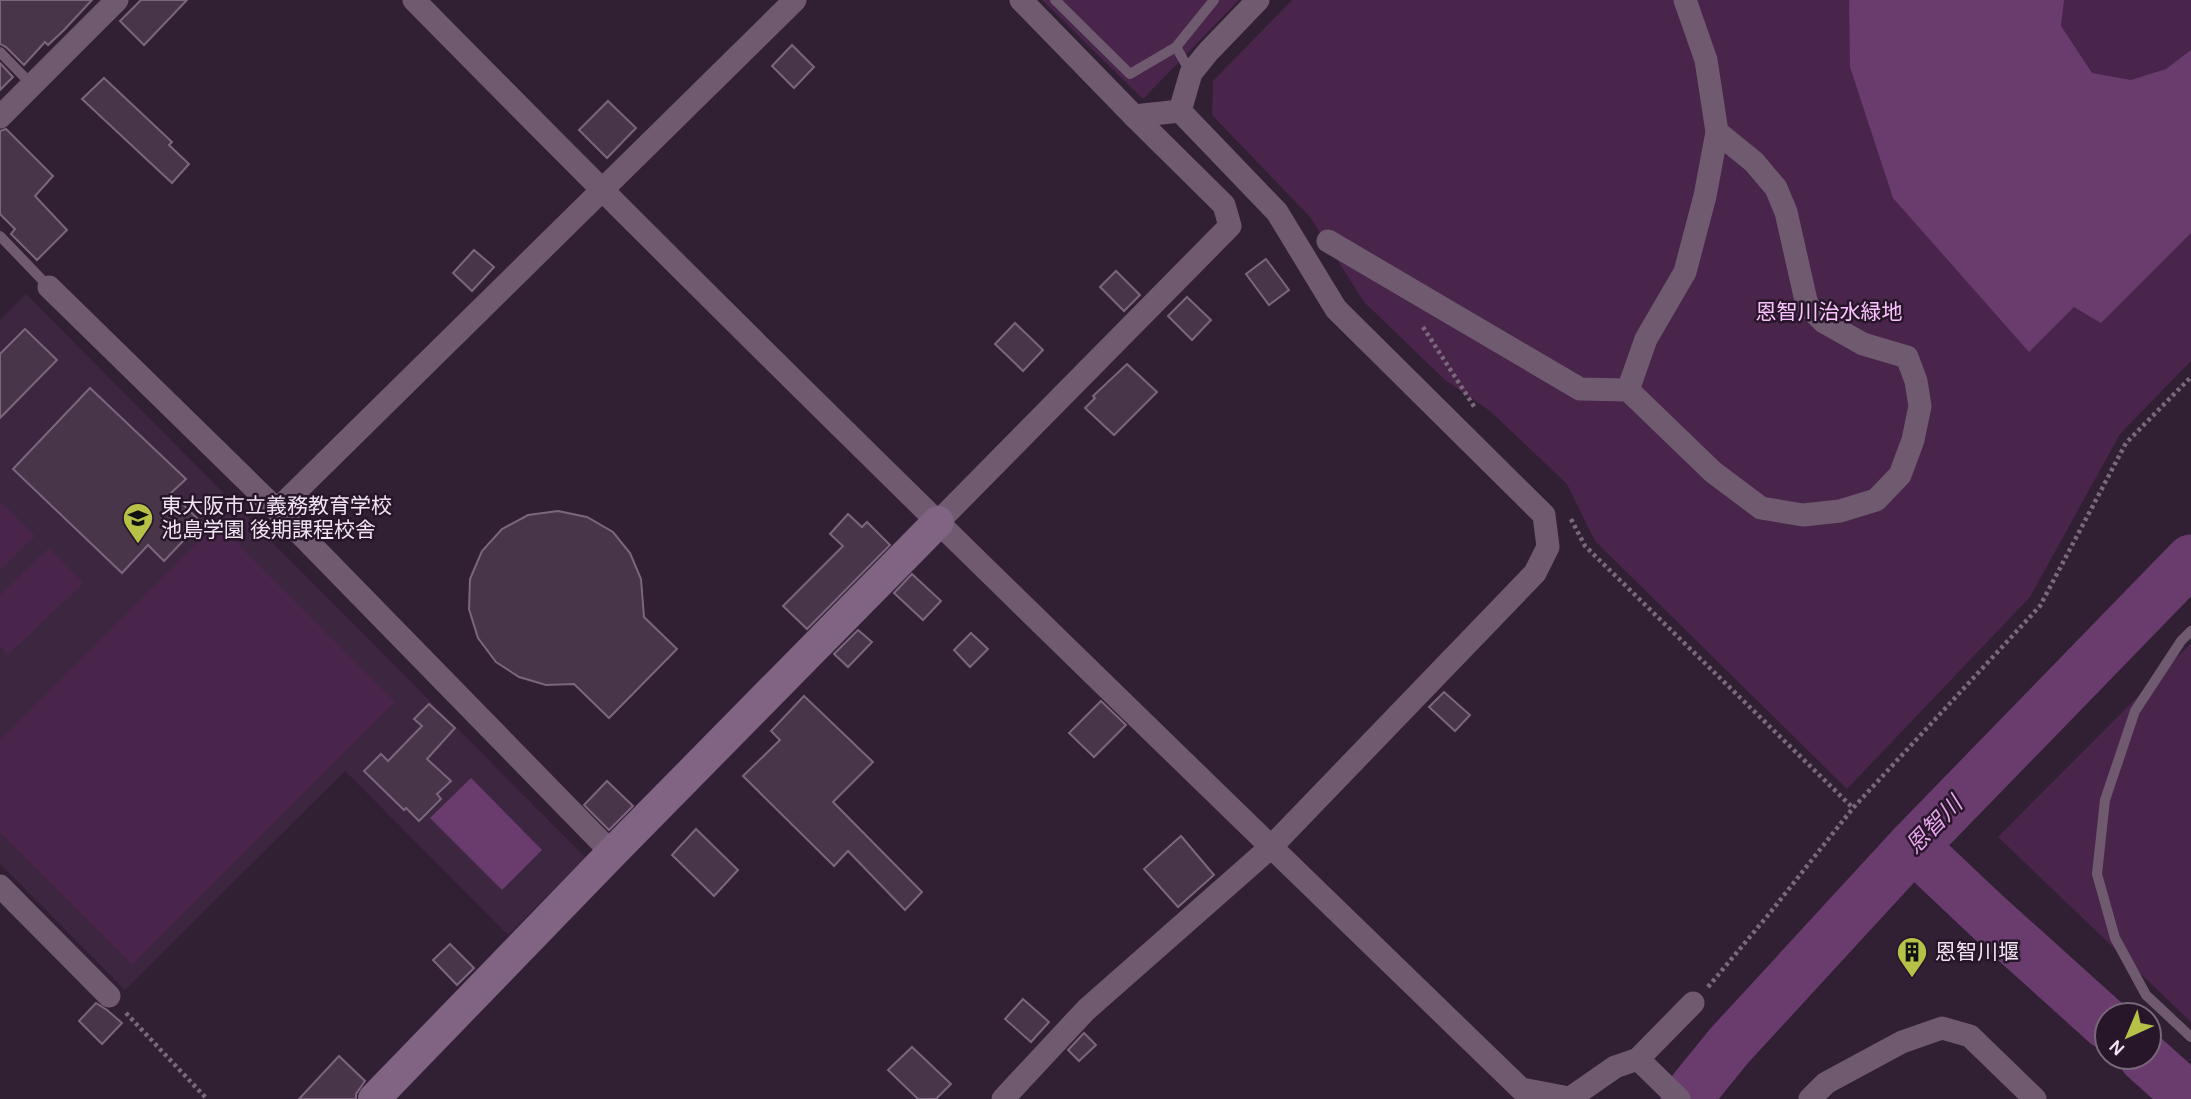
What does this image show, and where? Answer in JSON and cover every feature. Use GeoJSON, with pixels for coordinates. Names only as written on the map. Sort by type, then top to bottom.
{"type":"FeatureCollection","features":[{"type":"Feature","properties":{"kind":"street"},"geometry":{"type":"LineString","coordinates":[[414,0],[601,190],[938,522],[1521,1089],[1569,1098],[1615,1067],[1638,1059],[1693,1003]]}},
{"type":"Feature","properties":{"kind":"street"},"geometry":{"type":"LineString","coordinates":[[278,510],[795,0]]}},
{"type":"Feature","properties":{"kind":"street"},"geometry":{"type":"LineString","coordinates":[[374,1099],[612,853],[1230,226],[1224,205],[1021,0]]}},
{"type":"Feature","properties":{"kind":"street"},"geometry":{"type":"LineString","coordinates":[[1180,111],[1191,73],[1258,0]]}},
{"type":"Feature","properties":{"kind":"street"},"geometry":{"type":"LineString","coordinates":[[1629,390],[1646,339],[1685,272],[1705,196],[1717,132],[1706,60],[1685,0]]}},
{"type":"Feature","properties":{"kind":"street"},"geometry":{"type":"LineString","coordinates":[[0,117],[110,2]]}},
{"type":"Feature","properties":{"kind":"street"},"geometry":{"type":"LineString","coordinates":[[1135,117],[1180,111]]}},
{"type":"Feature","properties":{"kind":"street"},"geometry":{"type":"LineString","coordinates":[[1003,1099],[1086,1010],[1271,847],[1535,573],[1548,547],[1544,515],[1336,309],[1277,212],[1180,111]]}},
{"type":"Feature","properties":{"kind":"street"},"geometry":{"type":"LineString","coordinates":[[1328,241],[1580,389],[1629,390],[1713,472],[1761,508],[1804,515],[1840,511],[1876,500],[1900,475],[1913,440],[1920,407],[1916,381],[1907,357],[1863,344],[1824,322],[1807,304],[1786,212],[1776,188],[1754,162],[1717,132]]}},
{"type":"Feature","properties":{"kind":"street"},"geometry":{"type":"LineString","coordinates":[[49,287],[278,510],[612,853]]}},
{"type":"Feature","properties":{"kind":"street"},"geometry":{"type":"LineString","coordinates":[[0,886],[109,996]]}},
{"type":"Feature","properties":{"kind":"street"},"geometry":{"type":"LineString","coordinates":[[1810,1099],[1826,1083],[1891,1048],[1942,1028],[1970,1036],[2035,1099]]}},
{"type":"Feature","properties":{"kind":"street"},"geometry":{"type":"LineString","coordinates":[[1638,1059],[1679,1099]]}},
{"type":"Feature","properties":{"kind":"lane"},"geometry":{"type":"LineString","coordinates":[[1055,0],[1130,74],[1176,47],[1214,0]]}},
{"type":"Feature","properties":{"kind":"lane"},"geometry":{"type":"LineString","coordinates":[[1176,47],[1191,73]]}},
{"type":"Feature","properties":{"kind":"lane"},"geometry":{"type":"LineString","coordinates":[[0,52],[33,85]]}},
{"type":"Feature","properties":{"kind":"lane"},"geometry":{"type":"LineString","coordinates":[[0,236],[49,287]]}},
{"type":"Feature","properties":{"kind":"lane"},"geometry":{"type":"LineString","coordinates":[[2191,631],[2181,641],[2135,711],[2105,800],[2097,874],[2115,938],[2146,995],[2191,1037]]}},
{"type":"Feature","properties":{"kind":"path"},"geometry":{"type":"LineString","coordinates":[[1430,299],[1418,320],[1481,418]]}},
{"type":"Feature","properties":{"kind":"path"},"geometry":{"type":"LineString","coordinates":[[1693,1003],[1769,914],[1853,808],[2040,606],[2126,443],[2191,377]]}},
{"type":"Feature","properties":{"kind":"path"},"geometry":{"type":"LineString","coordinates":[[1568,513],[1585,546],[1853,808]]}},
{"type":"Feature","properties":{"kind":"path"},"geometry":{"type":"LineString","coordinates":[[109,996],[207,1099]]}},
{"type":"Feature","properties":{"kind":"shaded area"},"geometry":{"type":"Polygon","coordinates":[[[1849,0],[2064,0],[2061,26],[2092,73],[2131,80],[2166,69],[2191,50],[2191,233],[2101,323],[2074,307],[2029,352],[1893,198],[1850,67],[1849,0]]]}},
{"type":"Feature","properties":{"kind":"shaded area","name":"東大阪市立義務教育学校 池島学園 後期課程校舎"},"geometry":{"type":"Polygon","coordinates":[[[26,294],[586,858],[508,935],[345,771],[125,990],[0,864],[0,320],[26,294]]]}},
{"type":"Feature","properties":{"kind":"shaded area"},"geometry":{"type":"Polygon","coordinates":[[[471,778],[542,850],[502,890],[430,818],[471,778]]]}},
{"type":"Feature","properties":{"kind":"green space"},"geometry":{"type":"Polygon","coordinates":[[[1042,0],[1239,0],[1143,99],[1042,0]]]}},
{"type":"Feature","properties":{"kind":"green space","name":"恩智川治水緑地"},"geometry":{"type":"Polygon","coordinates":[[[1292,0],[2191,0],[2191,361],[2120,434],[2030,597],[1847,789],[1595,541],[1567,484],[1490,411],[1445,380],[1364,302],[1310,217],[1212,115],[1213,81],[1292,0]]]}},
{"type":"Feature","properties":{"kind":"green space"},"geometry":{"type":"Polygon","coordinates":[[[0,504],[35,536],[0,570],[0,504]]]}},
{"type":"Feature","properties":{"kind":"green space"},"geometry":{"type":"Polygon","coordinates":[[[217,523],[395,702],[132,965],[0,833],[0,740],[217,523]]]}},
{"type":"Feature","properties":{"kind":"green space"},"geometry":{"type":"Polygon","coordinates":[[[49,548],[83,583],[8,655],[0,646],[0,595],[49,548]]]}},
{"type":"Feature","properties":{"kind":"green space"},"geometry":{"type":"Polygon","coordinates":[[[2191,643],[2191,1022],[1998,837],[2191,643]]]}},
{"type":"Feature","properties":{"kind":"building"},"geometry":{"type":"Polygon","coordinates":[[[0,0],[92,0],[64,30],[48,45],[45,42],[24,65],[0,44],[0,0]]]}},
{"type":"Feature","properties":{"kind":"building"},"geometry":{"type":"Polygon","coordinates":[[[141,0],[187,0],[144,45],[120,21],[141,0]]]}},
{"type":"Feature","properties":{"kind":"building"},"geometry":{"type":"Polygon","coordinates":[[[792,45],[814,67],[794,88],[772,66],[792,45]]]}},
{"type":"Feature","properties":{"kind":"building"},"geometry":{"type":"Polygon","coordinates":[[[0,63],[13,77],[0,90],[0,63]]]}},
{"type":"Feature","properties":{"kind":"building"},"geometry":{"type":"Polygon","coordinates":[[[104,78],[172,142],[169,145],[189,164],[172,183],[82,99],[104,78]]]}},
{"type":"Feature","properties":{"kind":"building"},"geometry":{"type":"Polygon","coordinates":[[[608,101],[636,128],[607,158],[579,130],[608,101]]]}},
{"type":"Feature","properties":{"kind":"building"},"geometry":{"type":"Polygon","coordinates":[[[6,129],[53,176],[35,196],[67,230],[37,260],[11,234],[15,229],[0,214],[0,131],[6,129]]]}},
{"type":"Feature","properties":{"kind":"building"},"geometry":{"type":"Polygon","coordinates":[[[474,250],[494,267],[472,291],[453,273],[474,250]]]}},
{"type":"Feature","properties":{"kind":"building"},"geometry":{"type":"Polygon","coordinates":[[[1266,259],[1289,290],[1269,305],[1246,274],[1266,259]]]}},
{"type":"Feature","properties":{"kind":"building"},"geometry":{"type":"Polygon","coordinates":[[[1116,271],[1140,295],[1124,311],[1100,287],[1116,271]]]}},
{"type":"Feature","properties":{"kind":"building"},"geometry":{"type":"Polygon","coordinates":[[[1187,297],[1211,320],[1192,340],[1168,316],[1187,297]]]}},
{"type":"Feature","properties":{"kind":"building"},"geometry":{"type":"Polygon","coordinates":[[[1015,323],[1043,350],[1023,371],[995,344],[1015,323]]]}},
{"type":"Feature","properties":{"kind":"building"},"geometry":{"type":"Polygon","coordinates":[[[25,329],[57,360],[0,418],[0,354],[25,329]]]}},
{"type":"Feature","properties":{"kind":"building"},"geometry":{"type":"Polygon","coordinates":[[[1127,364],[1157,392],[1114,435],[1085,408],[1095,398],[1093,396],[1127,364]]]}},
{"type":"Feature","properties":{"kind":"building"},"geometry":{"type":"Polygon","coordinates":[[[90,388],[186,479],[171,493],[201,522],[164,561],[148,545],[122,573],[13,469],[90,388]]]}},
{"type":"Feature","properties":{"kind":"building"},"geometry":{"type":"Polygon","coordinates":[[[558,511],[587,517],[613,532],[630,553],[641,579],[644,617],[677,649],[609,718],[574,684],[546,685],[519,677],[496,662],[478,638],[469,609],[470,579],[482,551],[502,529],[528,515],[558,511]]]}},
{"type":"Feature","properties":{"kind":"building"},"geometry":{"type":"Polygon","coordinates":[[[848,514],[862,527],[867,522],[890,545],[807,629],[783,606],[843,546],[830,534],[848,514]]]}},
{"type":"Feature","properties":{"kind":"building"},"geometry":{"type":"Polygon","coordinates":[[[912,574],[941,601],[923,620],[894,593],[912,574]]]}},
{"type":"Feature","properties":{"kind":"building"},"geometry":{"type":"Polygon","coordinates":[[[858,630],[872,642],[848,667],[834,654],[858,630]]]}},
{"type":"Feature","properties":{"kind":"building"},"geometry":{"type":"Polygon","coordinates":[[[971,633],[988,649],[970,667],[954,650],[971,633]]]}},
{"type":"Feature","properties":{"kind":"building"},"geometry":{"type":"Polygon","coordinates":[[[1444,692],[1470,715],[1455,731],[1429,707],[1444,692]]]}},
{"type":"Feature","properties":{"kind":"building"},"geometry":{"type":"Polygon","coordinates":[[[804,696],[873,762],[833,802],[922,892],[905,910],[848,851],[834,866],[743,776],[780,740],[771,731],[804,696]]]}},
{"type":"Feature","properties":{"kind":"building"},"geometry":{"type":"Polygon","coordinates":[[[1101,701],[1126,725],[1094,757],[1069,733],[1101,701]]]}},
{"type":"Feature","properties":{"kind":"building"},"geometry":{"type":"Polygon","coordinates":[[[429,704],[455,728],[427,759],[451,781],[437,794],[441,799],[419,821],[364,771],[381,754],[388,761],[422,726],[414,719],[429,704]]]}},
{"type":"Feature","properties":{"kind":"building"},"geometry":{"type":"Polygon","coordinates":[[[607,781],[633,806],[609,830],[584,805],[607,781]]]}},
{"type":"Feature","properties":{"kind":"building"},"geometry":{"type":"Polygon","coordinates":[[[696,829],[738,870],[714,896],[672,855],[696,829]]]}},
{"type":"Feature","properties":{"kind":"building"},"geometry":{"type":"Polygon","coordinates":[[[1181,836],[1214,875],[1178,907],[1144,869],[1181,836]]]}},
{"type":"Feature","properties":{"kind":"building"},"geometry":{"type":"Polygon","coordinates":[[[450,944],[474,968],[457,985],[433,960],[450,944]]]}},
{"type":"Feature","properties":{"kind":"building"},"geometry":{"type":"Polygon","coordinates":[[[1023,999],[1049,1022],[1031,1042],[1005,1019],[1023,999]]]}},
{"type":"Feature","properties":{"kind":"building"},"geometry":{"type":"Polygon","coordinates":[[[96,1003],[122,1023],[102,1044],[79,1021],[96,1003]]]}},
{"type":"Feature","properties":{"kind":"building"},"geometry":{"type":"Polygon","coordinates":[[[1084,1033],[1096,1045],[1079,1061],[1068,1050],[1084,1033]]]}},
{"type":"Feature","properties":{"kind":"building"},"geometry":{"type":"Polygon","coordinates":[[[912,1047],[951,1084],[936,1099],[918,1099],[888,1070],[912,1047]]]}},
{"type":"Feature","properties":{"kind":"building"},"geometry":{"type":"Polygon","coordinates":[[[339,1056],[365,1081],[356,1094],[356,1099],[299,1099],[339,1056]]]}},
{"type":"Feature","properties":{"kind":"waterway","name":"恩智川"},"geometry":{"type":"LineString","coordinates":[[1686,1099],[1729,1046],[1913,846],[2191,560]]}},
{"type":"Feature","properties":{"kind":"waterway"},"geometry":{"type":"LineString","coordinates":[[1913,846],[2093,1011]]}},
{"type":"Feature","properties":{"kind":"waterway"},"geometry":{"type":"LineString","coordinates":[[2160,1071],[2191,1099]]}},
{"type":"Feature","properties":{"kind":"place","name":"東大阪市立義務教育学校 池島学園 後期課程校舎"},"geometry":{"type":"Point","coordinates":[138,545]}},
{"type":"Feature","properties":{"kind":"place","name":"恩智川堰"},"geometry":{"type":"Point","coordinates":[1912,979]}}]}
